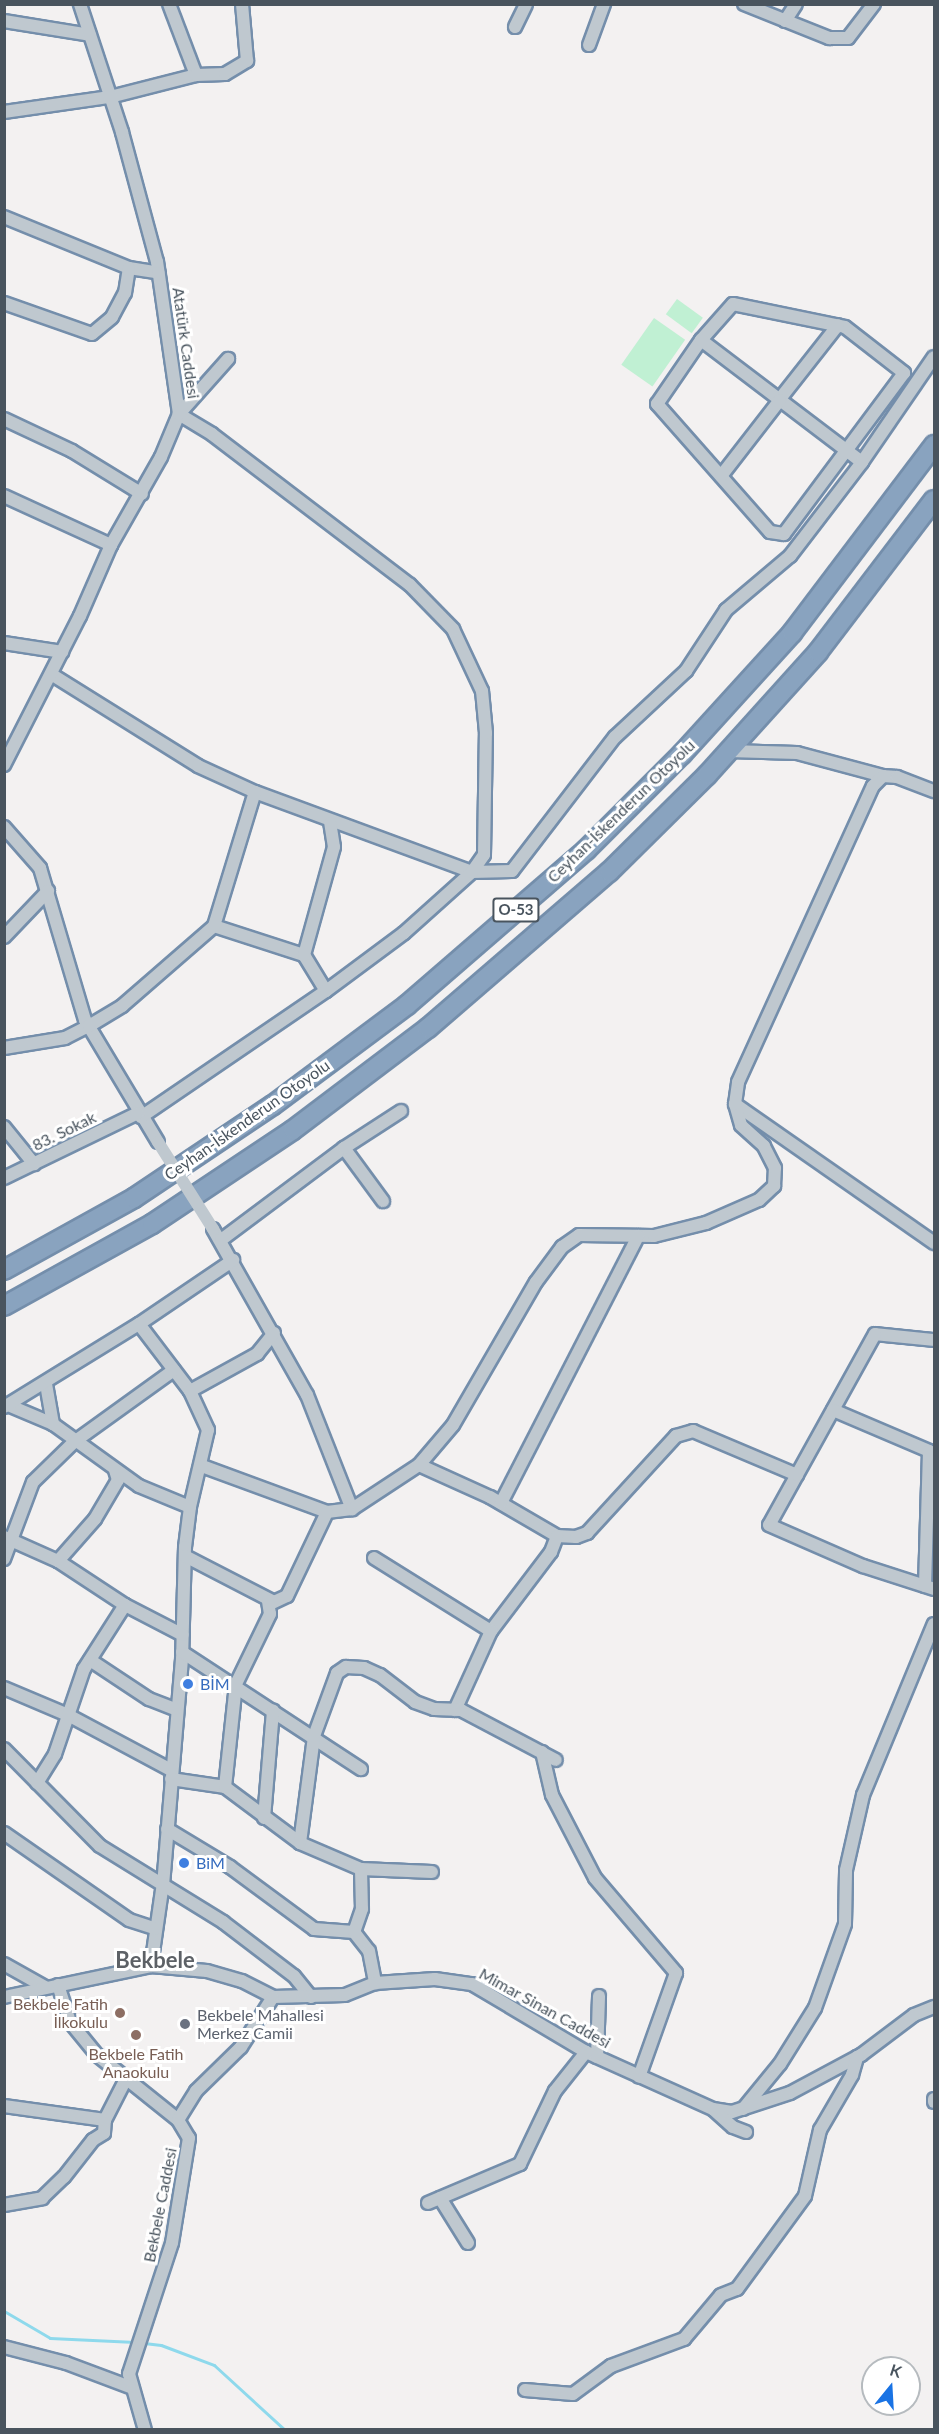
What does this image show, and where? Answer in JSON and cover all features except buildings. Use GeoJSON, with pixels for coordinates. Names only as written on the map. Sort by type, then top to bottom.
{"type":"FeatureCollection","features":[{"type":"Feature","properties":{"kind":"highway","name":"Ceyhan-İskenderun Otoyolu"},"geometry":{"type":"LineString","coordinates":[[4,1270],[134,1198],[273,1105],[407,1005],[586,850],[682,754],[792,633],[934,445]]}},
{"type":"Feature","properties":{"kind":"highway","name":"Ceyhan-İskenderun Otoyolu"},"geometry":{"type":"LineString","coordinates":[[4,1306],[152,1224],[293,1130],[428,1028],[609,872],[729,750],[818,652],[934,500]]}},
{"type":"Feature","properties":{"kind":"street","name":"Atatürk Caddesi"},"geometry":{"type":"LineString","coordinates":[[4,765],[62,652],[111,545],[142,494],[179,414],[159,273],[110,97],[80,4]]}},
{"type":"Feature","properties":{"kind":"street"},"geometry":{"type":"LineString","coordinates":[[170,4],[196,75]]}},
{"type":"Feature","properties":{"kind":"street"},"geometry":{"type":"LineString","coordinates":[[4,112],[110,97],[196,75],[225,74],[247,61],[242,4]]}},
{"type":"Feature","properties":{"kind":"street"},"geometry":{"type":"LineString","coordinates":[[516,27],[526,4]]}},
{"type":"Feature","properties":{"kind":"street"},"geometry":{"type":"LineString","coordinates":[[589,45],[604,4]]}},
{"type":"Feature","properties":{"kind":"street"},"geometry":{"type":"LineString","coordinates":[[744,4],[829,38],[848,38],[874,4]]}},
{"type":"Feature","properties":{"kind":"street"},"geometry":{"type":"LineString","coordinates":[[785,21],[796,4]]}},
{"type":"Feature","properties":{"kind":"street"},"geometry":{"type":"LineString","coordinates":[[4,21],[90,35]]}},
{"type":"Feature","properties":{"kind":"street"},"geometry":{"type":"LineString","coordinates":[[4,216],[129,268],[159,273]]}},
{"type":"Feature","properties":{"kind":"street"},"geometry":{"type":"LineString","coordinates":[[4,303],[92,334],[112,317],[125,293],[129,268]]}},
{"type":"Feature","properties":{"kind":"street"},"geometry":{"type":"LineString","coordinates":[[733,304],[837,325],[845,327],[904,373],[848,452],[784,534],[770,532],[657,404],[701,340],[733,304]]}},
{"type":"Feature","properties":{"kind":"street"},"geometry":{"type":"LineString","coordinates":[[721,476],[837,325]]}},
{"type":"Feature","properties":{"kind":"street"},"geometry":{"type":"LineString","coordinates":[[701,340],[862,462]]}},
{"type":"Feature","properties":{"kind":"street"},"geometry":{"type":"LineString","coordinates":[[51,674],[198,766],[255,792],[330,823],[472,872],[512,871],[615,737],[686,671],[726,610],[790,556],[862,462],[934,357]]}},
{"type":"Feature","properties":{"kind":"street"},"geometry":{"type":"LineString","coordinates":[[228,359],[179,414],[212,434],[402,578],[453,629],[482,691],[486,733],[483,855],[472,872]]}},
{"type":"Feature","properties":{"kind":"street"},"geometry":{"type":"LineString","coordinates":[[4,419],[72,452],[142,494]]}},
{"type":"Feature","properties":{"kind":"street"},"geometry":{"type":"LineString","coordinates":[[4,496],[111,545]]}},
{"type":"Feature","properties":{"kind":"street"},"geometry":{"type":"LineString","coordinates":[[4,643],[62,652]]}},
{"type":"Feature","properties":{"kind":"street"},"geometry":{"type":"LineString","coordinates":[[729,750],[797,753],[883,776],[897,777],[934,791]]}},
{"type":"Feature","properties":{"kind":"street"},"geometry":{"type":"LineString","coordinates":[[202,1466],[327,1512],[352,1509],[419,1465],[453,1425],[536,1282],[562,1247],[579,1235],[638,1236],[706,1223],[759,1200],[774,1186],[775,1168],[764,1146],[741,1125],[735,1104],[738,1082],[861,805],[883,776]]}},
{"type":"Feature","properties":{"kind":"street"},"geometry":{"type":"LineString","coordinates":[[4,1048],[65,1038],[88,1026],[122,1006],[214,926],[255,792]]}},
{"type":"Feature","properties":{"kind":"street"},"geometry":{"type":"LineString","coordinates":[[304,955],[334,847],[330,823]]}},
{"type":"Feature","properties":{"kind":"street"},"geometry":{"type":"LineString","coordinates":[[4,827],[40,868],[88,1026],[139,1115],[221,1240],[274,1333],[307,1395],[352,1509]]}},
{"type":"Feature","properties":{"kind":"street","name":"83. Sokak"},"geometry":{"type":"LineString","coordinates":[[4,1178],[139,1115],[326,991],[404,933],[472,872]]}},
{"type":"Feature","properties":{"kind":"street"},"geometry":{"type":"LineString","coordinates":[[4,937],[48,891]]}},
{"type":"Feature","properties":{"kind":"street"},"geometry":{"type":"LineString","coordinates":[[214,926],[304,955],[326,991]]}},
{"type":"Feature","properties":{"kind":"street"},"geometry":{"type":"LineString","coordinates":[[735,1104],[934,1243]]}},
{"type":"Feature","properties":{"kind":"street"},"geometry":{"type":"LineString","coordinates":[[221,1240],[344,1148],[401,1112]]}},
{"type":"Feature","properties":{"kind":"street"},"geometry":{"type":"LineString","coordinates":[[4,1127],[33,1164]]}},
{"type":"Feature","properties":{"kind":"street"},"geometry":{"type":"LineString","coordinates":[[344,1148],[383,1201]]}},
{"type":"Feature","properties":{"kind":"street"},"geometry":{"type":"LineString","coordinates":[[501,1503],[638,1236]]}},
{"type":"Feature","properties":{"kind":"street"},"geometry":{"type":"LineString","coordinates":[[6,1406],[46,1384],[233,1260]]}},
{"type":"Feature","properties":{"kind":"street"},"geometry":{"type":"LineString","coordinates":[[139,1324],[190,1391],[208,1430],[202,1466],[190,1507],[185,1556],[182,1652],[163,1883],[151,1966]]}},
{"type":"Feature","properties":{"kind":"street"},"geometry":{"type":"LineString","coordinates":[[190,1391],[257,1354],[274,1333]]}},
{"type":"Feature","properties":{"kind":"street"},"geometry":{"type":"LineString","coordinates":[[833,1410],[929,1451],[932,1590],[864,1566],[769,1525],[833,1410],[875,1335],[934,1340]]}},
{"type":"Feature","properties":{"kind":"street"},"geometry":{"type":"LineString","coordinates":[[4,1559],[9,1538],[33,1482],[74,1442],[174,1370]]}},
{"type":"Feature","properties":{"kind":"street"},"geometry":{"type":"LineString","coordinates":[[46,1384],[53,1425]]}},
{"type":"Feature","properties":{"kind":"street"},"geometry":{"type":"LineString","coordinates":[[6,1406],[53,1425],[139,1486],[190,1507]]}},
{"type":"Feature","properties":{"kind":"street"},"geometry":{"type":"LineString","coordinates":[[419,1465],[501,1503],[557,1536],[587,1533],[676,1436],[693,1431],[797,1475]]}},
{"type":"Feature","properties":{"kind":"street"},"geometry":{"type":"LineString","coordinates":[[58,1561],[95,1519],[118,1480],[115,1470]]}},
{"type":"Feature","properties":{"kind":"street"},"geometry":{"type":"LineString","coordinates":[[185,1556],[268,1601],[274,1602],[287,1596],[327,1512]]}},
{"type":"Feature","properties":{"kind":"street"},"geometry":{"type":"LineString","coordinates":[[455,1710],[491,1631],[550,1552],[557,1536]]}},
{"type":"Feature","properties":{"kind":"street"},"geometry":{"type":"LineString","coordinates":[[9,1538],[58,1561],[125,1605],[183,1635]]}},
{"type":"Feature","properties":{"kind":"street"},"geometry":{"type":"LineString","coordinates":[[374,1558],[491,1631]]}},
{"type":"Feature","properties":{"kind":"street"},"geometry":{"type":"LineString","coordinates":[[225,1787],[236,1684],[270,1614],[268,1601]]}},
{"type":"Feature","properties":{"kind":"street"},"geometry":{"type":"LineString","coordinates":[[37,1783],[55,1754],[90,1660],[125,1605]]}},
{"type":"Feature","properties":{"kind":"street"},"geometry":{"type":"LineString","coordinates":[[743,2109],[780,2064],[815,2008],[845,1924],[846,1870],[863,1795],[934,1624]]}},
{"type":"Feature","properties":{"kind":"street"},"geometry":{"type":"LineString","coordinates":[[182,1652],[236,1684],[361,1769]]}},
{"type":"Feature","properties":{"kind":"street"},"geometry":{"type":"LineString","coordinates":[[90,1660],[149,1699],[176,1709]]}},
{"type":"Feature","properties":{"kind":"street"},"geometry":{"type":"LineString","coordinates":[[300,1844],[314,1736],[337,1673],[346,1667],[364,1668],[380,1675],[415,1702],[455,1710],[556,1760]]}},
{"type":"Feature","properties":{"kind":"street"},"geometry":{"type":"LineString","coordinates":[[4,1688],[68,1715],[171,1774],[225,1787],[300,1844],[361,1869],[432,1872]]}},
{"type":"Feature","properties":{"kind":"street"},"geometry":{"type":"LineString","coordinates":[[264,1818],[273,1710]]}},
{"type":"Feature","properties":{"kind":"street"},"geometry":{"type":"LineString","coordinates":[[4,1749],[100,1846],[130,1868],[163,1883],[256,1946],[294,1976],[311,1997]]}},
{"type":"Feature","properties":{"kind":"street"},"geometry":{"type":"LineString","coordinates":[[542,1752],[552,1795],[596,1878],[676,1973],[639,2077]]}},
{"type":"Feature","properties":{"kind":"street"},"geometry":{"type":"LineString","coordinates":[[167,1829],[230,1867],[314,1929],[354,1932],[369,1951],[375,1983]]}},
{"type":"Feature","properties":{"kind":"street"},"geometry":{"type":"LineString","coordinates":[[4,1833],[129,1920],[156,1929]]}},
{"type":"Feature","properties":{"kind":"street"},"geometry":{"type":"LineString","coordinates":[[354,1932],[362,1909],[361,1869]]}},
{"type":"Feature","properties":{"kind":"street"},"geometry":{"type":"LineString","coordinates":[[4,1964],[51,1986],[70,2022],[97,2055],[178,2120],[196,2091],[241,2047],[273,1997]]}},
{"type":"Feature","properties":{"kind":"street","name":"Mimar Sinan Caddesi"},"geometry":{"type":"LineString","coordinates":[[4,1997],[151,1966],[207,1971],[242,1981],[273,1997],[345,1995],[375,1983],[435,1980],[472,1984],[591,2054],[713,2109],[743,2109],[790,2092],[857,2057],[914,2015],[934,2007]]}},
{"type":"Feature","properties":{"kind":"street"},"geometry":{"type":"LineString","coordinates":[[428,2203],[520,2164],[555,2091],[591,2054],[599,1996]]}},
{"type":"Feature","properties":{"kind":"street"},"geometry":{"type":"LineString","coordinates":[[525,2390],[573,2394],[611,2366],[684,2339],[721,2295],[737,2289],[805,2196],[820,2130],[852,2075],[857,2057]]}},
{"type":"Feature","properties":{"kind":"street"},"geometry":{"type":"LineString","coordinates":[[4,2205],[42,2198],[93,2140],[104,2133],[105,2120],[126,2079]]}},
{"type":"Feature","properties":{"kind":"street"},"geometry":{"type":"LineString","coordinates":[[4,2106],[105,2120]]}},
{"type":"Feature","properties":{"kind":"street"},"geometry":{"type":"LineString","coordinates":[[713,2109],[733,2127],[746,2132]]}},
{"type":"Feature","properties":{"kind":"street","name":"Bekbele Caddesi"},"geometry":{"type":"LineString","coordinates":[[129,2381],[148,2309],[172,2243],[189,2138],[178,2120]]}},
{"type":"Feature","properties":{"kind":"street"},"geometry":{"type":"LineString","coordinates":[[440,2198],[468,2243]]}},
{"type":"Feature","properties":{"kind":"street"},"geometry":{"type":"LineString","coordinates":[[4,2347],[129,2381],[145,2430]]}},
{"type":"Feature","properties":{"kind":"green space"},"geometry":{"type":"Polygon","coordinates":[[[677,299],[703,318],[692,333],[666,314],[677,299]]]}},
{"type":"Feature","properties":{"kind":"green space"},"geometry":{"type":"Polygon","coordinates":[[[654,318],[685,340],[652,386],[621,365],[654,318]]]}},
{"type":"Feature","properties":{"kind":"waterway"},"geometry":{"type":"LineString","coordinates":[[4,2311],[50,2338],[135,2342]]}},
{"type":"Feature","properties":{"kind":"waterway"},"geometry":{"type":"LineString","coordinates":[[144,2343],[161,2345],[214,2365],[285,2430]]}},
{"type":"Feature","properties":{"kind":"place","name":"BİM"},"geometry":{"type":"Point","coordinates":[188,1684]}},
{"type":"Feature","properties":{"kind":"place","name":"BiM"},"geometry":{"type":"Point","coordinates":[184,1863]}},
{"type":"Feature","properties":{"kind":"place","name":"Bekbele Fatih İlkokulu"},"geometry":{"type":"Point","coordinates":[120,2013]}},
{"type":"Feature","properties":{"kind":"place","name":"Bekbele Mahallesi Merkez Camii"},"geometry":{"type":"Point","coordinates":[185,2024]}},
{"type":"Feature","properties":{"kind":"place","name":"Bekbele Fatih Anaokulu"},"geometry":{"type":"Point","coordinates":[136,2035]}},
{"type":"Feature","properties":{"kind":"district","name":"Bekbele"},"geometry":{"type":"Point","coordinates":[155,1960]}}]}
